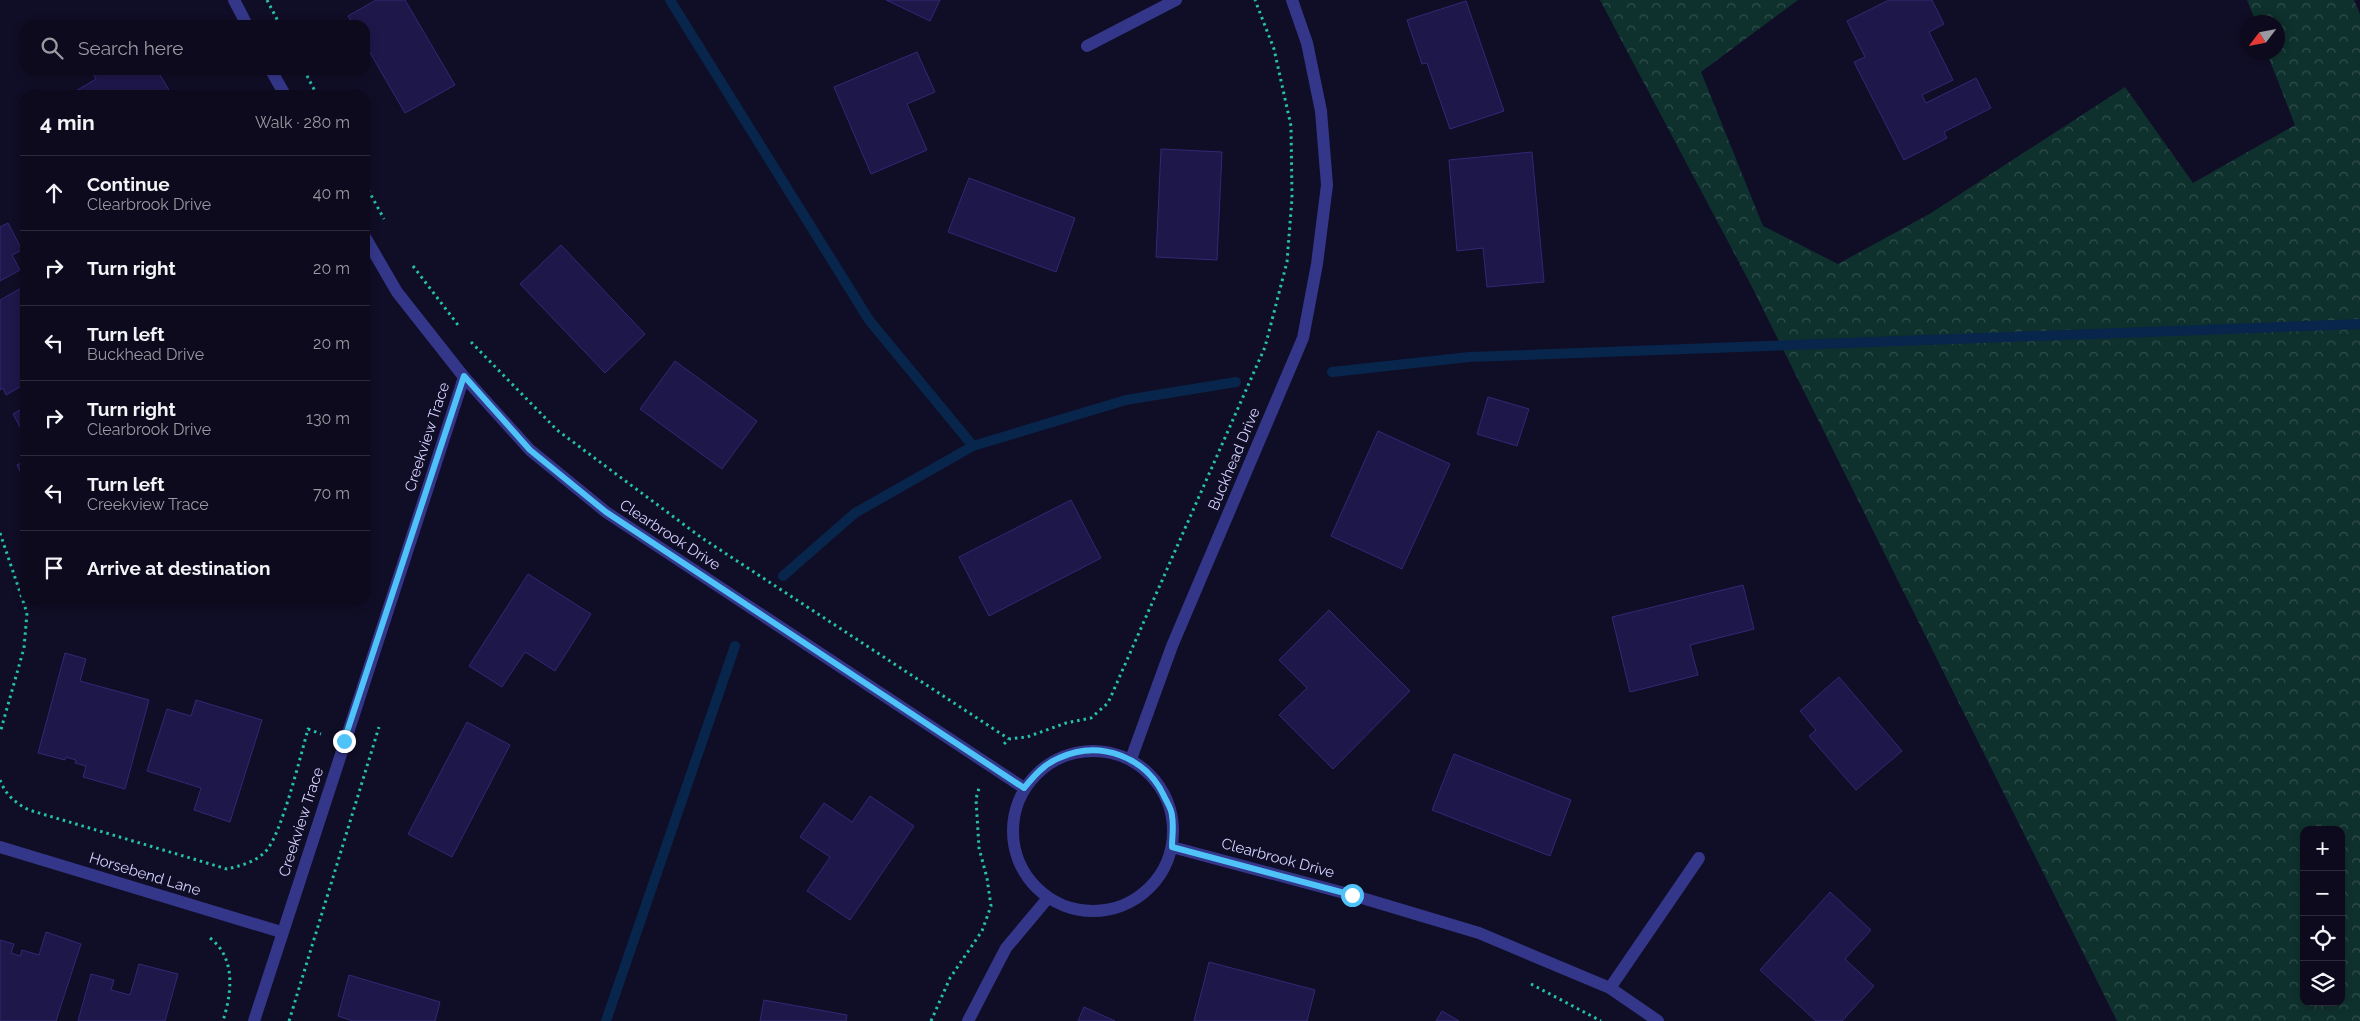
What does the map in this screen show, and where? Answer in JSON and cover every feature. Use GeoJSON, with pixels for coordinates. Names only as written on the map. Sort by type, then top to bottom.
{"type":"FeatureCollection","features":[{"type":"Feature","properties":{"kind":"street"},"geometry":{"type":"LineString","coordinates":[[234,0],[244,20]]}},
{"type":"Feature","properties":{"kind":"street"},"geometry":{"type":"LineString","coordinates":[[1088,46],[1176,0]]}},
{"type":"Feature","properties":{"kind":"street","name":"Buckhead Drive"},"geometry":{"type":"LineString","coordinates":[[1131,759],[1172,646],[1303,338],[1318,264],[1327,185],[1321,111],[1307,43],[1292,0]]}},
{"type":"Feature","properties":{"kind":"street"},"geometry":{"type":"LineString","coordinates":[[274,75],[282,90]]}},
{"type":"Feature","properties":{"kind":"street","name":"Clearbrook Drive"},"geometry":{"type":"LineString","coordinates":[[370,246],[397,292],[464,376],[530,450],[606,512],[1024,788]]}},
{"type":"Feature","properties":{"kind":"street","name":"Creekview Trace"},"geometry":{"type":"LineString","coordinates":[[254,1021],[464,376]]}},
{"type":"Feature","properties":{"kind":"street"},"geometry":{"type":"LineString","coordinates":[[1079,751],[1100,751],[1131,759],[1146,770],[1160,785],[1172,815],[1172,847],[1163,872],[1147,892],[1120,907],[1091,912],[1069,908],[1048,898],[1035,887],[1024,873],[1015,852],[1012,830],[1015,808],[1024,788],[1040,770],[1058,758],[1079,751]]}},
{"type":"Feature","properties":{"kind":"street","name":"Horsebend Lane"},"geometry":{"type":"LineString","coordinates":[[0,847],[282,932]]}},
{"type":"Feature","properties":{"kind":"street","name":"Clearbrook Drive"},"geometry":{"type":"LineString","coordinates":[[1172,847],[1352,895],[1479,933],[1610,988],[1658,1021]]}},
{"type":"Feature","properties":{"kind":"street"},"geometry":{"type":"LineString","coordinates":[[1610,988],[1700,858]]}},
{"type":"Feature","properties":{"kind":"street"},"geometry":{"type":"LineString","coordinates":[[968,1021],[1006,948],[1048,898]]}},
{"type":"Feature","properties":{"kind":"path"},"geometry":{"type":"LineString","coordinates":[[267,0],[277,20]]}},
{"type":"Feature","properties":{"kind":"path"},"geometry":{"type":"LineString","coordinates":[[470,341],[557,430],[687,526],[1009,739],[1027,737],[1066,723],[1090,718],[1108,702],[1265,347],[1287,262],[1292,198],[1291,126],[1274,49],[1255,0]]}},
{"type":"Feature","properties":{"kind":"path"},"geometry":{"type":"LineString","coordinates":[[307,75],[314,90]]}},
{"type":"Feature","properties":{"kind":"path"},"geometry":{"type":"LineString","coordinates":[[370,193],[387,225]]}},
{"type":"Feature","properties":{"kind":"path"},"geometry":{"type":"LineString","coordinates":[[412,265],[458,326]]}},
{"type":"Feature","properties":{"kind":"path"},"geometry":{"type":"LineString","coordinates":[[0,534],[20,589]]}},
{"type":"Feature","properties":{"kind":"path"},"geometry":{"type":"LineString","coordinates":[[0,733],[24,648],[27,613],[25,605]]}},
{"type":"Feature","properties":{"kind":"path"},"geometry":{"type":"LineString","coordinates":[[0,780],[3,789],[16,803],[29,810],[227,869],[246,864],[265,852],[276,836],[308,729],[344,741]]}},
{"type":"Feature","properties":{"kind":"path"},"geometry":{"type":"LineString","coordinates":[[931,1021],[950,978],[982,931],[991,906],[987,878],[979,848],[976,799],[987,763],[1009,739]]}},
{"type":"Feature","properties":{"kind":"path"},"geometry":{"type":"LineString","coordinates":[[203,933],[216,942],[229,961],[228,1003],[223,1021]]}},
{"type":"Feature","properties":{"kind":"path"},"geometry":{"type":"LineString","coordinates":[[1524,980],[1601,1021]]}},
{"type":"Feature","properties":{"kind":"green space"},"geometry":{"type":"Polygon","coordinates":[[[1600,0],[1798,0],[1701,72],[1763,226],[1838,264],[1931,213],[2125,87],[2193,183],[2295,125],[2270,60],[2285,60],[2285,15],[2253,15],[2247,0],[2354,0],[2360,14],[2360,1021],[2117,1021],[1752,287],[1600,0]]]}},
{"type":"Feature","properties":{"kind":"building"},"geometry":{"type":"Polygon","coordinates":[[[376,0],[405,0],[455,85],[405,113],[370,53],[370,20],[351,20],[348,16],[376,0]]]}},
{"type":"Feature","properties":{"kind":"building"},"geometry":{"type":"Polygon","coordinates":[[[886,0],[940,0],[930,21],[886,0]]]}},
{"type":"Feature","properties":{"kind":"building"},"geometry":{"type":"Polygon","coordinates":[[[1889,0],[1932,0],[1944,24],[1929,32],[1953,80],[1922,95],[1926,103],[1976,78],[1991,108],[1944,132],[1947,138],[1904,160],[1854,62],[1865,57],[1847,21],[1889,0]]]}},
{"type":"Feature","properties":{"kind":"building"},"geometry":{"type":"Polygon","coordinates":[[[1466,1],[1504,111],[1450,129],[1427,63],[1422,64],[1407,20],[1466,1]]]}},
{"type":"Feature","properties":{"kind":"building"},"geometry":{"type":"Polygon","coordinates":[[[917,52],[935,92],[907,104],[927,150],[871,174],[834,87],[917,52]]]}},
{"type":"Feature","properties":{"kind":"building"},"geometry":{"type":"Polygon","coordinates":[[[94,75],[160,75],[169,90],[77,90],[96,79],[94,75]]]}},
{"type":"Feature","properties":{"kind":"building"},"geometry":{"type":"Polygon","coordinates":[[[1161,149],[1222,152],[1217,260],[1156,257],[1161,149]]]}},
{"type":"Feature","properties":{"kind":"building"},"geometry":{"type":"Polygon","coordinates":[[[1532,152],[1544,282],[1487,287],[1483,248],[1457,251],[1449,160],[1532,152]]]}},
{"type":"Feature","properties":{"kind":"building"},"geometry":{"type":"Polygon","coordinates":[[[969,178],[1075,218],[1056,272],[948,232],[969,178]]]}},
{"type":"Feature","properties":{"kind":"building"},"geometry":{"type":"Polygon","coordinates":[[[8,223],[20,246],[20,251],[12,255],[20,270],[0,281],[0,227],[8,223]]]}},
{"type":"Feature","properties":{"kind":"building"},"geometry":{"type":"Polygon","coordinates":[[[561,245],[645,334],[605,373],[520,284],[561,245]]]}},
{"type":"Feature","properties":{"kind":"building"},"geometry":{"type":"Polygon","coordinates":[[[20,289],[20,387],[6,395],[3,388],[0,390],[0,300],[20,289]]]}},
{"type":"Feature","properties":{"kind":"building"},"geometry":{"type":"Polygon","coordinates":[[[675,361],[757,421],[722,469],[640,409],[675,361]]]}},
{"type":"Feature","properties":{"kind":"building"},"geometry":{"type":"Polygon","coordinates":[[[1488,397],[1529,409],[1517,446],[1477,434],[1488,397]]]}},
{"type":"Feature","properties":{"kind":"building"},"geometry":{"type":"Polygon","coordinates":[[[20,410],[20,427],[13,414],[20,410]]]}},
{"type":"Feature","properties":{"kind":"building"},"geometry":{"type":"Polygon","coordinates":[[[1378,431],[1450,464],[1402,569],[1331,536],[1378,431]]]}},
{"type":"Feature","properties":{"kind":"building"},"geometry":{"type":"Polygon","coordinates":[[[1071,500],[1101,558],[989,616],[959,557],[1071,500]]]}},
{"type":"Feature","properties":{"kind":"building"},"geometry":{"type":"Polygon","coordinates":[[[528,574],[591,614],[555,671],[525,652],[502,687],[469,666],[528,574]]]}},
{"type":"Feature","properties":{"kind":"building"},"geometry":{"type":"Polygon","coordinates":[[[1743,585],[1754,629],[1690,645],[1698,675],[1630,692],[1612,617],[1743,585]]]}},
{"type":"Feature","properties":{"kind":"building"},"geometry":{"type":"Polygon","coordinates":[[[1329,610],[1410,691],[1333,769],[1279,715],[1307,688],[1279,660],[1329,610]]]}},
{"type":"Feature","properties":{"kind":"building"},"geometry":{"type":"Polygon","coordinates":[[[65,653],[86,659],[80,681],[149,700],[125,789],[83,777],[86,766],[75,763],[76,760],[66,757],[65,760],[38,753],[65,653]]]}},
{"type":"Feature","properties":{"kind":"building"},"geometry":{"type":"Polygon","coordinates":[[[1839,677],[1902,751],[1856,790],[1809,736],[1816,730],[1800,711],[1839,677]]]}},
{"type":"Feature","properties":{"kind":"building"},"geometry":{"type":"Polygon","coordinates":[[[196,700],[262,720],[230,822],[194,810],[201,788],[147,771],[167,709],[191,716],[196,700]]]}},
{"type":"Feature","properties":{"kind":"building"},"geometry":{"type":"Polygon","coordinates":[[[467,722],[510,745],[452,857],[408,834],[467,722]]]}},
{"type":"Feature","properties":{"kind":"building"},"geometry":{"type":"Polygon","coordinates":[[[1454,754],[1571,800],[1550,856],[1432,810],[1454,754]]]}},
{"type":"Feature","properties":{"kind":"building"},"geometry":{"type":"Polygon","coordinates":[[[870,796],[914,826],[850,920],[807,891],[830,857],[800,837],[824,803],[852,822],[870,796]]]}},
{"type":"Feature","properties":{"kind":"building"},"geometry":{"type":"Polygon","coordinates":[[[1830,892],[1871,930],[1845,959],[1874,986],[1842,1021],[1816,1021],[1760,970],[1830,892]]]}},
{"type":"Feature","properties":{"kind":"building"},"geometry":{"type":"Polygon","coordinates":[[[46,932],[81,944],[56,1021],[0,1021],[0,940],[14,944],[11,953],[20,956],[22,950],[39,955],[46,932]]]}},
{"type":"Feature","properties":{"kind":"building"},"geometry":{"type":"Polygon","coordinates":[[[1209,962],[1315,990],[1307,1021],[1194,1021],[1209,962]]]}},
{"type":"Feature","properties":{"kind":"building"},"geometry":{"type":"Polygon","coordinates":[[[139,964],[178,974],[165,1021],[78,1021],[91,974],[114,980],[111,990],[130,995],[139,964]]]}},
{"type":"Feature","properties":{"kind":"building"},"geometry":{"type":"Polygon","coordinates":[[[349,975],[440,1002],[435,1021],[353,1021],[338,1016],[349,975]]]}},
{"type":"Feature","properties":{"kind":"building"},"geometry":{"type":"Polygon","coordinates":[[[764,1000],[847,1015],[846,1021],[760,1021],[764,1000]]]}},
{"type":"Feature","properties":{"kind":"building"},"geometry":{"type":"Polygon","coordinates":[[[1084,1007],[1115,1021],[1078,1021],[1084,1007]]]}},
{"type":"Feature","properties":{"kind":"building"},"geometry":{"type":"Polygon","coordinates":[[[1442,1011],[1459,1021],[1436,1021],[1442,1011]]]}},
{"type":"Feature","properties":{"kind":"waterway"},"geometry":{"type":"LineString","coordinates":[[670,0],[869,320],[973,446]]}},
{"type":"Feature","properties":{"kind":"waterway"},"geometry":{"type":"LineString","coordinates":[[1332,372],[1469,357],[2360,324]]}},
{"type":"Feature","properties":{"kind":"waterway"},"geometry":{"type":"LineString","coordinates":[[783,576],[855,513],[973,446],[1126,400],[1236,382]]}},
{"type":"Feature","properties":{"kind":"waterway"},"geometry":{"type":"LineString","coordinates":[[606,1021],[735,646]]}},
{"type":"Feature","properties":{"kind":"route"},"geometry":{"type":"LineString","coordinates":[[344,741],[464,376],[530,450],[606,512],[1024,788],[1040,770],[1058,758],[1079,751],[1100,751],[1116,754],[1131,759],[1146,770],[1160,785],[1172,815],[1172,847],[1352,895]]}}]}
